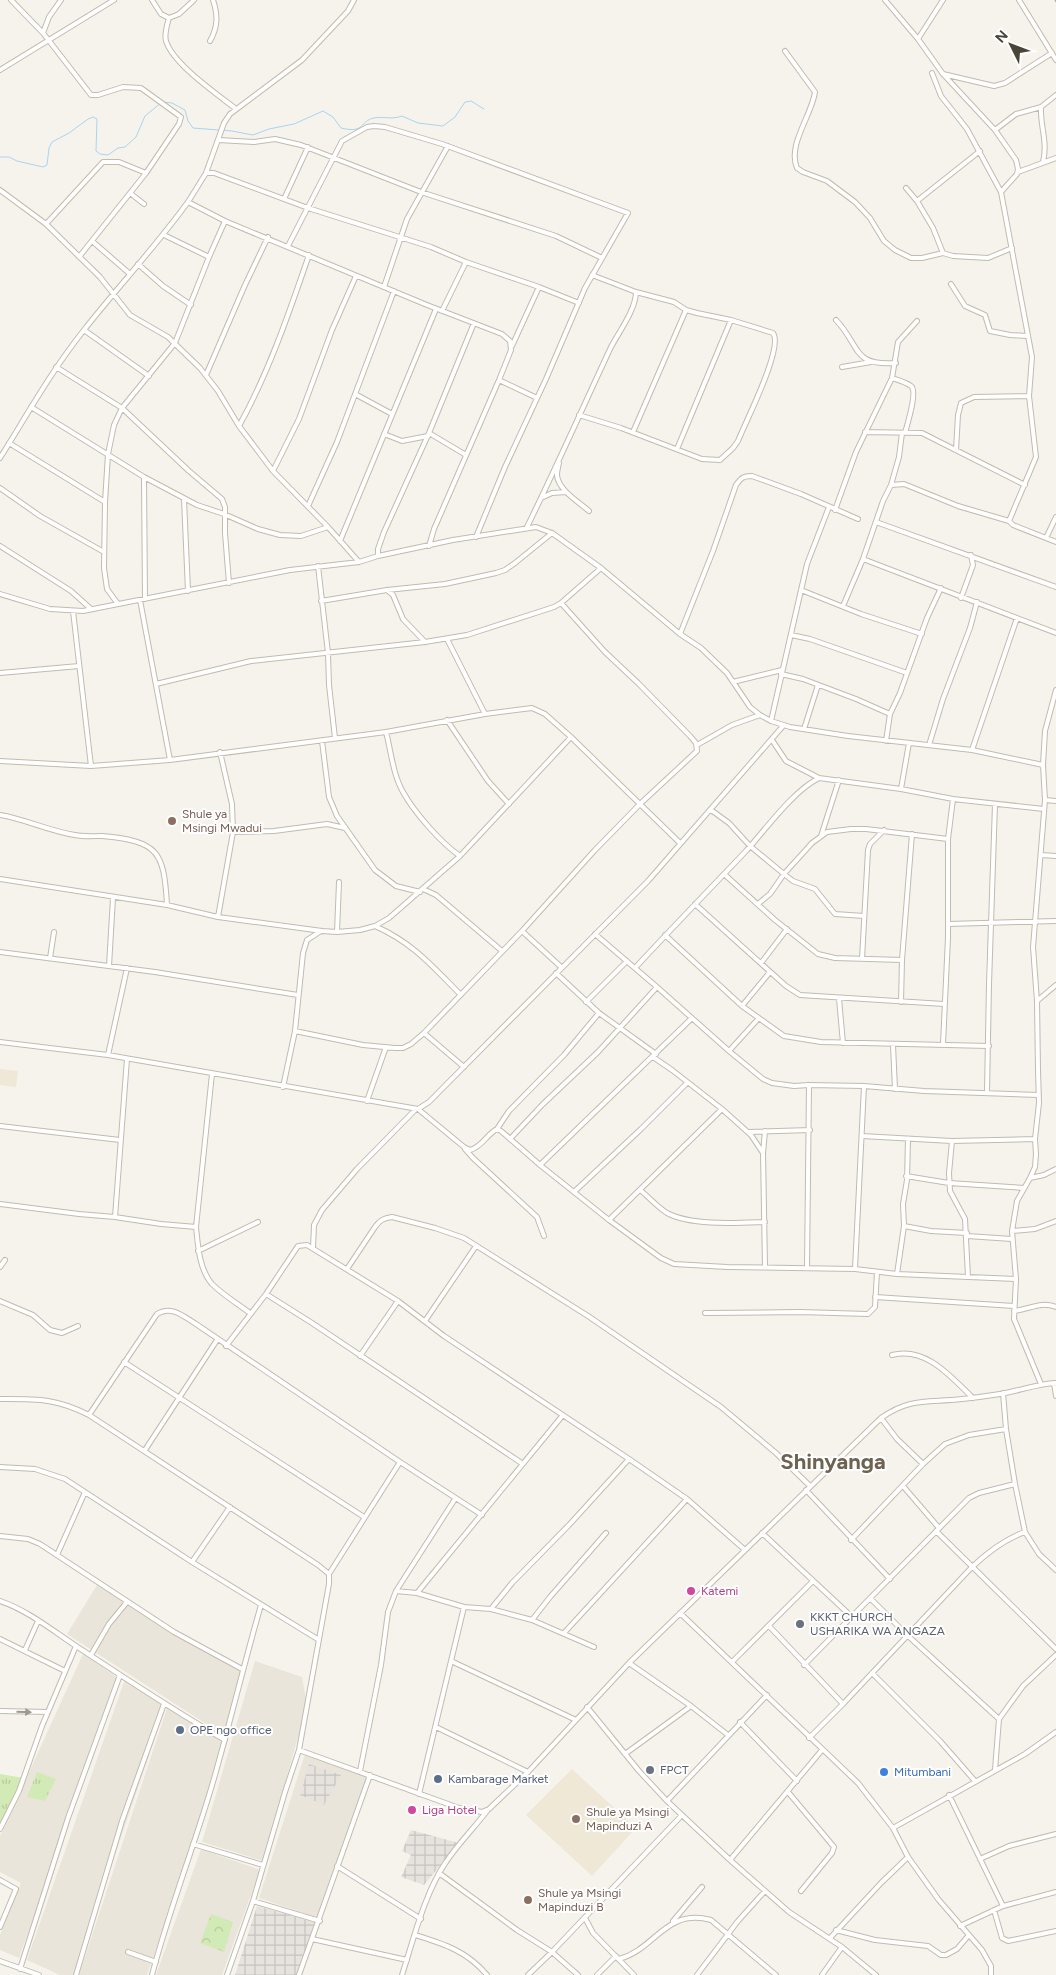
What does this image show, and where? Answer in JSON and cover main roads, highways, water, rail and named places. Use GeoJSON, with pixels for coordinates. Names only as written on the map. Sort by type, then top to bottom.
{"type":"FeatureCollection","features":[{"type":"Feature","properties":{"kind":"waterway"},"geometry":{"type":"LineString","coordinates":[[0,157],[9,157],[17,161],[43,167],[47,165],[49,148],[52,142],[93,117],[97,119],[96,151],[100,154],[108,155],[118,148],[125,147],[136,137],[145,116],[162,102],[172,103],[185,110],[188,121],[193,128],[232,131],[253,135],[269,129],[294,124],[323,111],[333,117],[341,128],[355,129],[374,118],[402,116],[418,123],[443,126],[455,117],[465,102],[471,101],[484,109]]}},
{"type":"Feature","properties":{"kind":"place","name":"Shule ya Msingi Mwadui"},"geometry":{"type":"Point","coordinates":[172,821]}},
{"type":"Feature","properties":{"kind":"place","name":"Katemi"},"geometry":{"type":"Point","coordinates":[691,1591]}},
{"type":"Feature","properties":{"kind":"place","name":"KKKT CHURCH USHARIKA WA ANGAZA"},"geometry":{"type":"Point","coordinates":[800,1624]}},
{"type":"Feature","properties":{"kind":"place","name":"OPE ngo office"},"geometry":{"type":"Point","coordinates":[180,1730]}},
{"type":"Feature","properties":{"kind":"place","name":"FPCT"},"geometry":{"type":"Point","coordinates":[650,1770]}},
{"type":"Feature","properties":{"kind":"place","name":"Mitumbani"},"geometry":{"type":"Point","coordinates":[884,1772]}},
{"type":"Feature","properties":{"kind":"place","name":"Kambarage Market"},"geometry":{"type":"Point","coordinates":[438,1779]}},
{"type":"Feature","properties":{"kind":"place","name":"Liga Hotel"},"geometry":{"type":"Point","coordinates":[412,1810]}},
{"type":"Feature","properties":{"kind":"place","name":"Shule ya Msingi Mapinduzi A"},"geometry":{"type":"Point","coordinates":[576,1819]}},
{"type":"Feature","properties":{"kind":"place","name":"Shule ya Msingi Mapinduzi B"},"geometry":{"type":"Point","coordinates":[528,1900]}},
{"type":"Feature","properties":{"kind":"district","name":"Shinyanga"},"geometry":{"type":"Point","coordinates":[833,1461]}}]}
